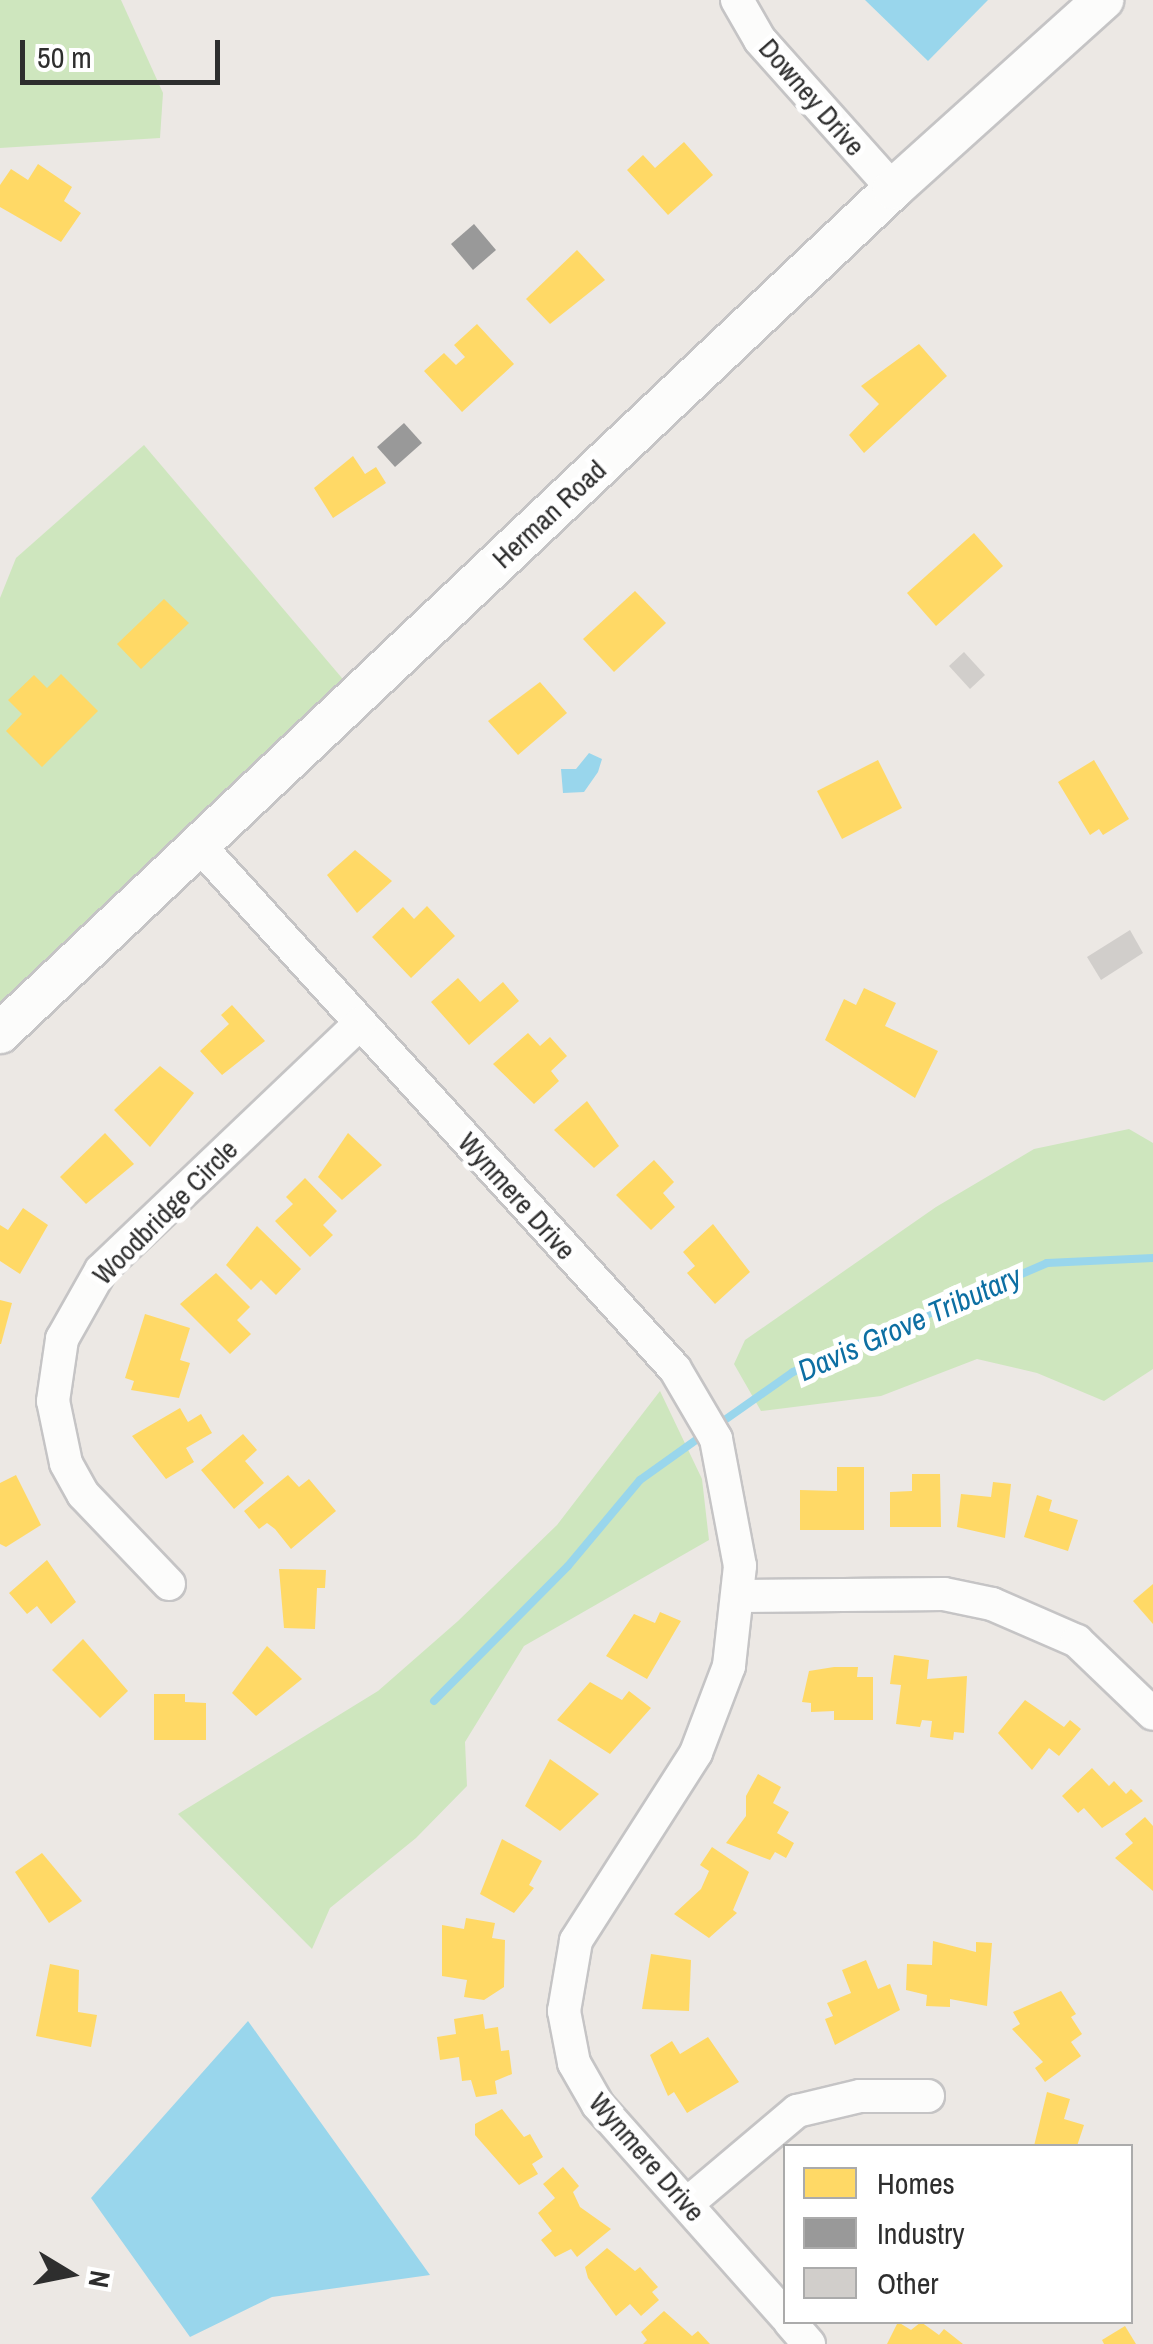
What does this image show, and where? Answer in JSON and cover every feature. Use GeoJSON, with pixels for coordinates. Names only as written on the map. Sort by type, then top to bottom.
{"type":"FeatureCollection","features":[{"type":"Feature","properties":{"kind":"street","name":"Downey Drive"},"geometry":{"type":"LineString","coordinates":[[737,0],[760,40],[893,189]]}},
{"type":"Feature","properties":{"kind":"street","name":"Herman Road"},"geometry":{"type":"LineString","coordinates":[[0,1033],[893,189],[1103,0]]}},
{"type":"Feature","properties":{"kind":"street","name":"Wynmere Drive"},"geometry":{"type":"LineString","coordinates":[[198,844],[676,1368],[711,1429],[742,1596],[730,1666],[696,1753],[586,1924],[567,1973],[566,2037],[586,2088],[783,2313]]}},
{"type":"Feature","properties":{"kind":"street","name":"Woodbridge Circle"},"geometry":{"type":"LineString","coordinates":[[169,1584],[83,1494],[66,1463],[53,1401],[62,1339],[100,1270],[360,1024]]}},
{"type":"Feature","properties":{"kind":"street"},"geometry":{"type":"LineString","coordinates":[[742,1596],[944,1594],[992,1604],[1076,1641],[1153,1714]]}},
{"type":"Feature","properties":{"kind":"street"},"geometry":{"type":"LineString","coordinates":[[688,2203],[797,2112],[860,2096],[928,2096]]}},
{"type":"Feature","properties":{"kind":"street","name":"Wynmere Drive"},"geometry":{"type":"LineString","coordinates":[[792,2324],[809,2344]]}},
{"type":"Feature","properties":{"kind":"green space"},"geometry":{"type":"Polygon","coordinates":[[[0,0],[121,0],[163,93],[160,138],[0,148],[0,0]]]}},
{"type":"Feature","properties":{"kind":"green space"},"geometry":{"type":"Polygon","coordinates":[[[144,445],[347,684],[0,1003],[0,598],[16,558],[144,445]]]}},
{"type":"Feature","properties":{"kind":"green space"},"geometry":{"type":"Polygon","coordinates":[[[1129,1129],[1153,1143],[1153,1369],[1104,1401],[1037,1373],[977,1359],[881,1396],[761,1411],[734,1364],[745,1340],[936,1207],[1034,1149],[1129,1129]]]}},
{"type":"Feature","properties":{"kind":"green space"},"geometry":{"type":"Polygon","coordinates":[[[660,1391],[702,1479],[709,1540],[524,1646],[465,1742],[467,1786],[416,1838],[330,1908],[312,1949],[178,1814],[378,1691],[458,1621],[557,1525],[660,1391]]]}},
{"type":"Feature","properties":{"kind":"water"},"geometry":{"type":"Polygon","coordinates":[[[865,0],[988,0],[928,61],[865,0]]]}},
{"type":"Feature","properties":{"kind":"water"},"geometry":{"type":"Polygon","coordinates":[[[589,753],[602,759],[598,772],[584,792],[563,793],[561,769],[576,769],[589,753]]]}},
{"type":"Feature","properties":{"kind":"water"},"geometry":{"type":"Polygon","coordinates":[[[248,2021],[430,2275],[272,2297],[190,2337],[91,2198],[248,2021]]]}},
{"type":"Feature","properties":{"kind":"building: Homes"},"geometry":{"type":"Polygon","coordinates":[[[684,142],[713,175],[668,215],[627,170],[643,155],[655,168],[684,142]]]}},
{"type":"Feature","properties":{"kind":"building: Homes"},"geometry":{"type":"Polygon","coordinates":[[[38,164],[72,187],[64,201],[81,213],[61,242],[0,207],[0,185],[11,169],[28,180],[38,164]]]}},
{"type":"Feature","properties":{"kind":"building: Homes"},"geometry":{"type":"Polygon","coordinates":[[[577,250],[605,280],[550,324],[526,299],[577,250]]]}},
{"type":"Feature","properties":{"kind":"building: Homes"},"geometry":{"type":"Polygon","coordinates":[[[477,324],[514,364],[462,412],[424,371],[444,353],[456,365],[465,357],[454,345],[477,324]]]}},
{"type":"Feature","properties":{"kind":"building: Homes"},"geometry":{"type":"Polygon","coordinates":[[[919,344],[947,376],[864,453],[849,435],[879,404],[861,386],[919,344]]]}},
{"type":"Feature","properties":{"kind":"building: Homes"},"geometry":{"type":"Polygon","coordinates":[[[353,456],[365,474],[376,467],[386,483],[333,518],[314,488],[353,456]]]}},
{"type":"Feature","properties":{"kind":"building: Homes"},"geometry":{"type":"Polygon","coordinates":[[[974,533],[1003,566],[936,626],[907,593],[974,533]]]}},
{"type":"Feature","properties":{"kind":"building: Homes"},"geometry":{"type":"Polygon","coordinates":[[[635,591],[666,623],[614,672],[583,639],[635,591]]]}},
{"type":"Feature","properties":{"kind":"building: Homes"},"geometry":{"type":"Polygon","coordinates":[[[164,599],[189,623],[141,669],[117,644],[164,599]]]}},
{"type":"Feature","properties":{"kind":"building: Homes"},"geometry":{"type":"Polygon","coordinates":[[[61,674],[98,711],[42,767],[6,731],[22,714],[8,700],[34,675],[47,688],[61,674]]]}},
{"type":"Feature","properties":{"kind":"building: Homes"},"geometry":{"type":"Polygon","coordinates":[[[540,682],[567,713],[518,755],[488,721],[540,682]]]}},
{"type":"Feature","properties":{"kind":"building: Homes"},"geometry":{"type":"Polygon","coordinates":[[[878,760],[902,808],[842,839],[817,791],[878,760]]]}},
{"type":"Feature","properties":{"kind":"building: Homes"},"geometry":{"type":"Polygon","coordinates":[[[1094,760],[1129,819],[1103,835],[1099,829],[1090,835],[1058,782],[1094,760]]]}},
{"type":"Feature","properties":{"kind":"building: Homes"},"geometry":{"type":"Polygon","coordinates":[[[355,850],[392,881],[357,913],[327,875],[355,850]]]}},
{"type":"Feature","properties":{"kind":"building: Homes"},"geometry":{"type":"Polygon","coordinates":[[[427,906],[455,936],[411,978],[372,937],[403,907],[414,919],[427,906]]]}},
{"type":"Feature","properties":{"kind":"building: Homes"},"geometry":{"type":"Polygon","coordinates":[[[458,978],[480,1002],[503,982],[519,1001],[469,1045],[431,1002],[458,978]]]}},
{"type":"Feature","properties":{"kind":"building: Homes"},"geometry":{"type":"Polygon","coordinates":[[[864,988],[896,1003],[885,1026],[938,1051],[915,1098],[825,1040],[844,999],[856,1005],[864,988]]]}},
{"type":"Feature","properties":{"kind":"building: Homes"},"geometry":{"type":"Polygon","coordinates":[[[232,1005],[265,1041],[222,1075],[200,1051],[229,1024],[221,1015],[232,1005]]]}},
{"type":"Feature","properties":{"kind":"building: Homes"},"geometry":{"type":"Polygon","coordinates":[[[528,1033],[540,1046],[550,1037],[567,1056],[551,1071],[559,1081],[534,1104],[493,1064],[528,1033]]]}},
{"type":"Feature","properties":{"kind":"building: Homes"},"geometry":{"type":"Polygon","coordinates":[[[160,1066],[194,1093],[150,1147],[114,1110],[160,1066]]]}},
{"type":"Feature","properties":{"kind":"building: Homes"},"geometry":{"type":"Polygon","coordinates":[[[587,1101],[619,1146],[594,1168],[554,1130],[587,1101]]]}},
{"type":"Feature","properties":{"kind":"building: Homes"},"geometry":{"type":"Polygon","coordinates":[[[105,1133],[134,1164],[86,1204],[60,1177],[105,1133]]]}},
{"type":"Feature","properties":{"kind":"building: Homes"},"geometry":{"type":"Polygon","coordinates":[[[348,1133],[382,1165],[342,1200],[318,1177],[348,1133]]]}},
{"type":"Feature","properties":{"kind":"building: Homes"},"geometry":{"type":"Polygon","coordinates":[[[654,1160],[674,1182],[663,1193],[675,1207],[651,1230],[616,1195],[654,1160]]]}},
{"type":"Feature","properties":{"kind":"building: Homes"},"geometry":{"type":"Polygon","coordinates":[[[305,1178],[337,1211],[323,1225],[333,1235],[310,1257],[275,1221],[293,1204],[286,1197],[305,1178]]]}},
{"type":"Feature","properties":{"kind":"building: Homes"},"geometry":{"type":"Polygon","coordinates":[[[23,1208],[48,1225],[20,1274],[0,1261],[0,1225],[8,1230],[23,1208]]]}},
{"type":"Feature","properties":{"kind":"building: Homes"},"geometry":{"type":"Polygon","coordinates":[[[713,1224],[750,1272],[715,1304],[687,1273],[695,1266],[683,1252],[713,1224]]]}},
{"type":"Feature","properties":{"kind":"building: Homes"},"geometry":{"type":"Polygon","coordinates":[[[257,1226],[301,1269],[276,1295],[261,1280],[251,1290],[226,1265],[257,1226]]]}},
{"type":"Feature","properties":{"kind":"building: Homes"},"geometry":{"type":"Polygon","coordinates":[[[216,1273],[250,1307],[237,1320],[251,1334],[230,1354],[180,1304],[216,1273]]]}},
{"type":"Feature","properties":{"kind":"building: Homes"},"geometry":{"type":"Polygon","coordinates":[[[0,1300],[12,1303],[1,1344],[0,1344],[0,1300]]]}},
{"type":"Feature","properties":{"kind":"building: Homes"},"geometry":{"type":"Polygon","coordinates":[[[145,1314],[190,1328],[180,1360],[190,1363],[179,1398],[131,1390],[134,1381],[125,1378],[145,1314]]]}},
{"type":"Feature","properties":{"kind":"building: Homes"},"geometry":{"type":"Polygon","coordinates":[[[180,1408],[188,1422],[201,1414],[212,1433],[186,1448],[194,1462],[166,1479],[132,1436],[180,1408]]]}},
{"type":"Feature","properties":{"kind":"building: Homes"},"geometry":{"type":"Polygon","coordinates":[[[243,1434],[257,1450],[245,1461],[264,1483],[234,1509],[201,1470],[243,1434]]]}},
{"type":"Feature","properties":{"kind":"building: Homes"},"geometry":{"type":"Polygon","coordinates":[[[837,1467],[864,1467],[864,1530],[800,1530],[800,1490],[837,1491],[837,1467]]]}},
{"type":"Feature","properties":{"kind":"building: Homes"},"geometry":{"type":"Polygon","coordinates":[[[912,1474],[940,1474],[941,1527],[890,1527],[890,1492],[912,1491],[912,1474]]]}},
{"type":"Feature","properties":{"kind":"building: Homes"},"geometry":{"type":"Polygon","coordinates":[[[16,1475],[41,1525],[6,1547],[0,1544],[0,1483],[16,1475]]]}},
{"type":"Feature","properties":{"kind":"building: Homes"},"geometry":{"type":"Polygon","coordinates":[[[288,1475],[299,1487],[309,1479],[336,1511],[291,1549],[275,1529],[267,1523],[259,1529],[244,1511],[288,1475]]]}},
{"type":"Feature","properties":{"kind":"building: Homes"},"geometry":{"type":"Polygon","coordinates":[[[993,1482],[1011,1484],[1005,1538],[957,1527],[961,1494],[991,1497],[993,1482]]]}},
{"type":"Feature","properties":{"kind":"building: Homes"},"geometry":{"type":"Polygon","coordinates":[[[1037,1495],[1052,1500],[1049,1511],[1078,1520],[1068,1551],[1024,1537],[1037,1495]]]}},
{"type":"Feature","properties":{"kind":"building: Homes"},"geometry":{"type":"Polygon","coordinates":[[[47,1560],[76,1602],[51,1624],[37,1606],[27,1614],[9,1593],[47,1560]]]}},
{"type":"Feature","properties":{"kind":"building: Homes"},"geometry":{"type":"Polygon","coordinates":[[[279,1569],[326,1570],[325,1588],[317,1588],[315,1629],[284,1628],[279,1569]]]}},
{"type":"Feature","properties":{"kind":"building: Homes"},"geometry":{"type":"Polygon","coordinates":[[[1153,1584],[1153,1624],[1133,1601],[1153,1584]]]}},
{"type":"Feature","properties":{"kind":"building: Homes"},"geometry":{"type":"Polygon","coordinates":[[[660,1612],[681,1621],[647,1679],[606,1656],[634,1614],[655,1623],[660,1612]]]}},
{"type":"Feature","properties":{"kind":"building: Homes"},"geometry":{"type":"Polygon","coordinates":[[[83,1639],[128,1691],[100,1718],[52,1670],[83,1639]]]}},
{"type":"Feature","properties":{"kind":"building: Homes"},"geometry":{"type":"Polygon","coordinates":[[[267,1646],[302,1679],[256,1716],[232,1693],[267,1646]]]}},
{"type":"Feature","properties":{"kind":"building: Homes"},"geometry":{"type":"Polygon","coordinates":[[[894,1655],[929,1660],[927,1679],[967,1676],[964,1733],[954,1732],[953,1740],[930,1737],[932,1721],[922,1720],[920,1727],[896,1724],[901,1685],[890,1684],[894,1655]]]}},
{"type":"Feature","properties":{"kind":"building: Homes"},"geometry":{"type":"Polygon","coordinates":[[[858,1667],[857,1677],[873,1677],[873,1720],[834,1720],[834,1711],[811,1712],[811,1703],[802,1702],[809,1671],[858,1667]]]}},
{"type":"Feature","properties":{"kind":"building: Homes"},"geometry":{"type":"Polygon","coordinates":[[[590,1682],[622,1700],[629,1691],[651,1708],[610,1754],[557,1720],[590,1682]]]}},
{"type":"Feature","properties":{"kind":"building: Homes"},"geometry":{"type":"Polygon","coordinates":[[[154,1694],[185,1694],[185,1702],[206,1703],[206,1740],[154,1740],[154,1694]]]}},
{"type":"Feature","properties":{"kind":"building: Homes"},"geometry":{"type":"Polygon","coordinates":[[[1025,1700],[1064,1727],[1070,1720],[1081,1729],[1059,1756],[1049,1748],[1032,1770],[998,1733],[1025,1700]]]}},
{"type":"Feature","properties":{"kind":"building: Homes"},"geometry":{"type":"Polygon","coordinates":[[[550,1759],[599,1794],[560,1831],[525,1806],[550,1759]]]}},
{"type":"Feature","properties":{"kind":"building: Homes"},"geometry":{"type":"Polygon","coordinates":[[[1092,1768],[1109,1786],[1114,1781],[1126,1794],[1131,1789],[1143,1801],[1102,1828],[1084,1808],[1078,1813],[1062,1796],[1092,1768]]]}},
{"type":"Feature","properties":{"kind":"building: Homes"},"geometry":{"type":"Polygon","coordinates":[[[758,1774],[781,1787],[773,1803],[789,1812],[777,1833],[794,1843],[786,1858],[775,1852],[770,1860],[726,1843],[746,1816],[746,1796],[758,1774]]]}},
{"type":"Feature","properties":{"kind":"building: Homes"},"geometry":{"type":"Polygon","coordinates":[[[1145,1817],[1153,1826],[1153,1891],[1115,1858],[1133,1843],[1125,1834],[1145,1817]]]}},
{"type":"Feature","properties":{"kind":"building: Homes"},"geometry":{"type":"Polygon","coordinates":[[[502,1839],[542,1861],[529,1885],[534,1888],[514,1913],[480,1894],[502,1839]]]}},
{"type":"Feature","properties":{"kind":"building: Homes"},"geometry":{"type":"Polygon","coordinates":[[[712,1847],[749,1872],[733,1910],[737,1913],[709,1938],[674,1914],[701,1889],[709,1871],[700,1865],[712,1847]]]}},
{"type":"Feature","properties":{"kind":"building: Homes"},"geometry":{"type":"Polygon","coordinates":[[[42,1853],[82,1901],[49,1923],[15,1872],[42,1853]]]}},
{"type":"Feature","properties":{"kind":"building: Homes"},"geometry":{"type":"Polygon","coordinates":[[[466,1918],[495,1923],[492,1938],[505,1940],[504,1987],[484,2000],[464,1997],[467,1980],[442,1976],[442,1925],[464,1929],[466,1918]]]}},
{"type":"Feature","properties":{"kind":"building: Homes"},"geometry":{"type":"Polygon","coordinates":[[[933,1941],[976,1952],[976,1942],[992,1943],[987,2006],[950,1999],[950,2007],[926,2006],[927,1995],[906,1990],[907,1964],[932,1965],[933,1941]]]}},
{"type":"Feature","properties":{"kind":"building: Homes"},"geometry":{"type":"Polygon","coordinates":[[[651,1954],[691,1960],[689,2011],[642,2009],[651,1954]]]}},
{"type":"Feature","properties":{"kind":"building: Homes"},"geometry":{"type":"Polygon","coordinates":[[[866,1960],[878,1989],[890,1984],[900,2010],[835,2045],[825,2019],[833,2016],[827,2003],[851,1993],[842,1970],[866,1960]]]}},
{"type":"Feature","properties":{"kind":"building: Homes"},"geometry":{"type":"Polygon","coordinates":[[[50,1964],[79,1970],[78,2012],[97,2015],[91,2047],[36,2036],[50,1964]]]}},
{"type":"Feature","properties":{"kind":"building: Homes"},"geometry":{"type":"Polygon","coordinates":[[[1061,1991],[1076,2014],[1071,2017],[1082,2034],[1071,2042],[1081,2056],[1045,2082],[1035,2068],[1043,2062],[1012,2029],[1020,2024],[1013,2012],[1061,1991]]]}},
{"type":"Feature","properties":{"kind":"building: Homes"},"geometry":{"type":"Polygon","coordinates":[[[483,2014],[485,2029],[498,2027],[501,2051],[509,2050],[512,2074],[495,2081],[497,2094],[476,2097],[471,2080],[462,2081],[459,2057],[440,2060],[437,2037],[456,2034],[454,2019],[483,2014]]]}},
{"type":"Feature","properties":{"kind":"building: Homes"},"geometry":{"type":"Polygon","coordinates":[[[708,2037],[739,2082],[687,2113],[674,2092],[668,2096],[650,2055],[672,2041],[680,2054],[708,2037]]]}},
{"type":"Feature","properties":{"kind":"building: Homes"},"geometry":{"type":"Polygon","coordinates":[[[1047,2092],[1070,2099],[1064,2119],[1084,2125],[1078,2144],[1034,2144],[1047,2092]]]}},
{"type":"Feature","properties":{"kind":"building: Homes"},"geometry":{"type":"Polygon","coordinates":[[[502,2109],[524,2137],[530,2134],[543,2157],[532,2164],[538,2174],[519,2185],[475,2135],[475,2124],[502,2109]]]}},
{"type":"Feature","properties":{"kind":"building: Homes"},"geometry":{"type":"Polygon","coordinates":[[[563,2167],[579,2186],[573,2192],[580,2207],[611,2229],[577,2257],[571,2249],[555,2257],[541,2240],[552,2231],[538,2213],[555,2198],[543,2184],[563,2167]]]}},
{"type":"Feature","properties":{"kind":"building: Homes"},"geometry":{"type":"Polygon","coordinates":[[[607,2248],[635,2271],[640,2267],[658,2287],[652,2292],[659,2300],[641,2316],[630,2304],[616,2316],[588,2278],[585,2267],[607,2248]]]}},
{"type":"Feature","properties":{"kind":"building: Homes"},"geometry":{"type":"Polygon","coordinates":[[[664,2311],[692,2336],[698,2331],[710,2344],[643,2344],[647,2340],[641,2332],[664,2311]]]}},
{"type":"Feature","properties":{"kind":"building: Homes"},"geometry":{"type":"Polygon","coordinates":[[[897,2324],[911,2330],[924,2324],[939,2335],[944,2329],[963,2344],[887,2344],[897,2324]]]}},
{"type":"Feature","properties":{"kind":"building: Homes"},"geometry":{"type":"Polygon","coordinates":[[[1125,2326],[1136,2344],[1104,2344],[1102,2340],[1125,2326]]]}},
{"type":"Feature","properties":{"kind":"building: Industry"},"geometry":{"type":"Polygon","coordinates":[[[474,224],[496,250],[473,270],[451,244],[474,224]]]}},
{"type":"Feature","properties":{"kind":"building: Industry"},"geometry":{"type":"Polygon","coordinates":[[[404,423],[422,443],[395,467],[377,447],[404,423]]]}},
{"type":"Feature","properties":{"kind":"building: Other"},"geometry":{"type":"Polygon","coordinates":[[[964,652],[985,675],[970,689],[949,666],[964,652]]]}},
{"type":"Feature","properties":{"kind":"building: Other"},"geometry":{"type":"Polygon","coordinates":[[[1130,930],[1143,953],[1101,980],[1087,957],[1130,930]]]}},
{"type":"Feature","properties":{"kind":"waterway","name":"Davis Grove Tributary"},"geometry":{"type":"LineString","coordinates":[[719,1424],[793,1372],[1047,1263],[1153,1258]]}},
{"type":"Feature","properties":{"kind":"waterway","name":"Davis Grove Tributary"},"geometry":{"type":"LineString","coordinates":[[434,1701],[568,1566],[640,1480],[703,1435]]}}]}
